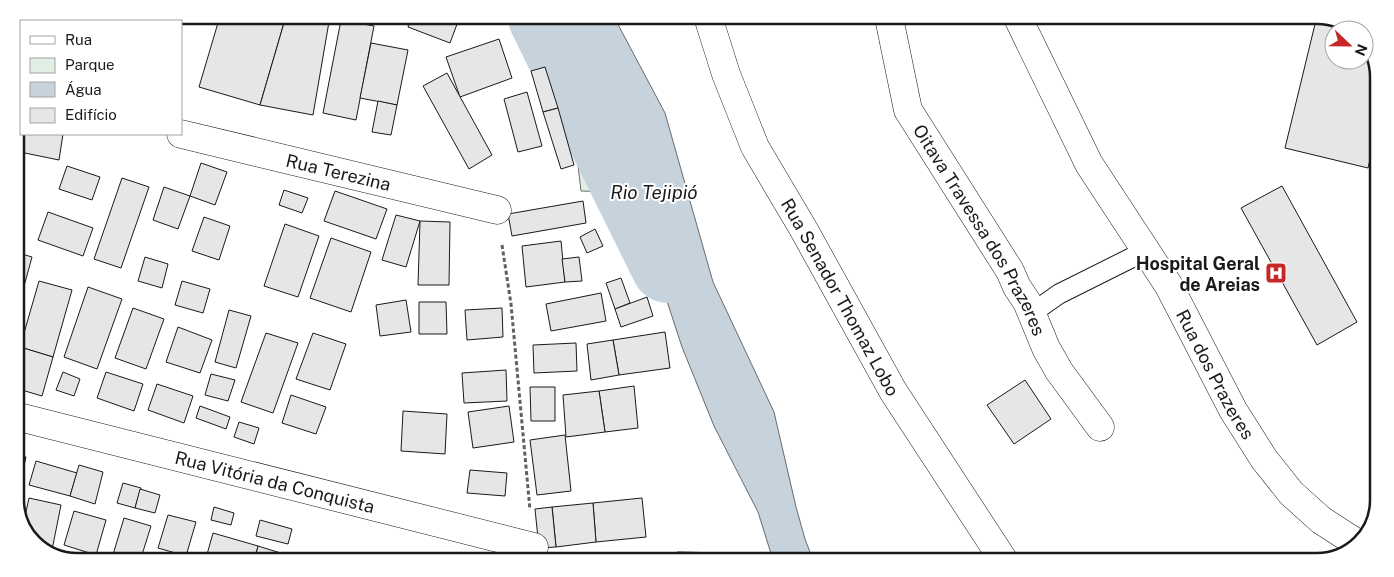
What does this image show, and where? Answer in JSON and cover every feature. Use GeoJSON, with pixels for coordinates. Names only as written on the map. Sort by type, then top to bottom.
{"type":"FeatureCollection","features":[{"type":"Feature","properties":{"kind":"street","name":"Rua Senador Thomaz Lobo"},"geometry":{"type":"LineString","coordinates":[[710,24],[726,74],[755,147],[804,230],[893,391],[999,553]]}},
{"type":"Feature","properties":{"kind":"street","name":"Oitava Travessa dos Prazeres"},"geometry":{"type":"LineString","coordinates":[[890,24],[908,110],[1010,271],[1017,287],[1027,302],[1046,348],[1059,370],[1100,428]]}},
{"type":"Feature","properties":{"kind":"street","name":"Rua dos Prazeres"},"geometry":{"type":"LineString","coordinates":[[1021,24],[1089,164],[1144,251],[1169,286],[1233,410],[1264,459],[1291,493],[1321,520],[1352,540]]}},
{"type":"Feature","properties":{"kind":"street","name":"Rua Terezina"},"geometry":{"type":"LineString","coordinates":[[182,134],[497,210]]}},
{"type":"Feature","properties":{"kind":"street","name":"Rua Vitória da Conquista"},"geometry":{"type":"LineString","coordinates":[[24,418],[534,547]]}},
{"type":"Feature","properties":{"kind":"lane"},"geometry":{"type":"LineString","coordinates":[[1032,313],[1060,294],[1144,251]]}},
{"type":"Feature","properties":{"kind":"path"},"geometry":{"type":"LineString","coordinates":[[497,210],[511,304],[534,547]]}},
{"type":"Feature","properties":{"kind":"green space"},"geometry":{"type":"Polygon","coordinates":[[[536,24],[577,24],[636,133],[619,192],[581,191],[571,105],[536,24]]]}},
{"type":"Feature","properties":{"kind":"water","name":"Rio Tejipió"},"geometry":{"type":"Polygon","coordinates":[[[577,24],[618,24],[665,113],[713,282],[774,412],[796,507],[810,553],[771,553],[758,512],[714,426],[682,347],[661,283],[643,254],[619,192],[636,133],[577,24]]]}},
{"type":"Feature","properties":{"kind":"building"},"geometry":{"type":"Polygon","coordinates":[[[218,24],[284,24],[260,105],[199,87],[218,24]]]}},
{"type":"Feature","properties":{"kind":"building"},"geometry":{"type":"Polygon","coordinates":[[[284,24],[329,24],[313,115],[260,105],[284,24]]]}},
{"type":"Feature","properties":{"kind":"building"},"geometry":{"type":"Polygon","coordinates":[[[340,24],[374,26],[356,120],[323,113],[340,24]]]}},
{"type":"Feature","properties":{"kind":"building"},"geometry":{"type":"Polygon","coordinates":[[[409,24],[457,24],[450,43],[408,27],[409,24]]]}},
{"type":"Feature","properties":{"kind":"building"},"geometry":{"type":"Polygon","coordinates":[[[1315,24],[1324,25],[1324,70],[1370,70],[1370,159],[1368,168],[1285,148],[1315,24]]]}},
{"type":"Feature","properties":{"kind":"building"},"geometry":{"type":"Polygon","coordinates":[[[499,39],[512,78],[460,97],[446,57],[499,39]]]}},
{"type":"Feature","properties":{"kind":"building"},"geometry":{"type":"Polygon","coordinates":[[[371,43],[408,50],[397,105],[360,98],[371,43]]]}},
{"type":"Feature","properties":{"kind":"building"},"geometry":{"type":"Polygon","coordinates":[[[545,67],[558,108],[543,112],[531,71],[545,67]]]}},
{"type":"Feature","properties":{"kind":"building"},"geometry":{"type":"Polygon","coordinates":[[[447,73],[492,155],[469,169],[423,86],[447,73]]]}},
{"type":"Feature","properties":{"kind":"building"},"geometry":{"type":"Polygon","coordinates":[[[527,92],[542,146],[518,152],[504,99],[527,92]]]}},
{"type":"Feature","properties":{"kind":"building"},"geometry":{"type":"Polygon","coordinates":[[[378,101],[397,105],[391,135],[372,132],[378,101]]]}},
{"type":"Feature","properties":{"kind":"building"},"geometry":{"type":"Polygon","coordinates":[[[558,108],[574,165],[561,169],[543,112],[558,108]]]}},
{"type":"Feature","properties":{"kind":"building"},"geometry":{"type":"Polygon","coordinates":[[[24,135],[63,135],[59,160],[24,153],[24,135]]]}},
{"type":"Feature","properties":{"kind":"building"},"geometry":{"type":"Polygon","coordinates":[[[201,163],[227,172],[215,205],[190,196],[201,163]]]}},
{"type":"Feature","properties":{"kind":"building"},"geometry":{"type":"Polygon","coordinates":[[[67,166],[100,177],[92,200],[59,189],[67,166]]]}},
{"type":"Feature","properties":{"kind":"building"},"geometry":{"type":"Polygon","coordinates":[[[122,178],[149,187],[121,268],[94,259],[122,178]]]}},
{"type":"Feature","properties":{"kind":"building"},"geometry":{"type":"Polygon","coordinates":[[[1282,186],[1357,322],[1317,345],[1241,208],[1282,186]]]}},
{"type":"Feature","properties":{"kind":"building"},"geometry":{"type":"Polygon","coordinates":[[[164,187],[190,196],[178,229],[153,220],[164,187]]]}},
{"type":"Feature","properties":{"kind":"building"},"geometry":{"type":"Polygon","coordinates":[[[284,190],[308,198],[302,213],[279,205],[284,190]]]}},
{"type":"Feature","properties":{"kind":"building"},"geometry":{"type":"Polygon","coordinates":[[[335,191],[387,209],[376,239],[324,221],[335,191]]]}},
{"type":"Feature","properties":{"kind":"building"},"geometry":{"type":"Polygon","coordinates":[[[583,201],[586,223],[512,236],[508,214],[583,201]]]}},
{"type":"Feature","properties":{"kind":"building"},"geometry":{"type":"Polygon","coordinates":[[[48,212],[93,228],[83,256],[38,240],[48,212]]]}},
{"type":"Feature","properties":{"kind":"building"},"geometry":{"type":"Polygon","coordinates":[[[396,215],[420,221],[406,267],[382,260],[396,215]]]}},
{"type":"Feature","properties":{"kind":"building"},"geometry":{"type":"Polygon","coordinates":[[[204,217],[230,226],[219,260],[192,251],[204,217]]]}},
{"type":"Feature","properties":{"kind":"building"},"geometry":{"type":"Polygon","coordinates":[[[420,221],[450,222],[449,285],[418,285],[420,221]]]}},
{"type":"Feature","properties":{"kind":"building"},"geometry":{"type":"Polygon","coordinates":[[[285,224],[319,236],[298,297],[264,286],[285,224]]]}},
{"type":"Feature","properties":{"kind":"building"},"geometry":{"type":"Polygon","coordinates":[[[595,229],[603,246],[587,253],[580,237],[595,229]]]}},
{"type":"Feature","properties":{"kind":"building"},"geometry":{"type":"Polygon","coordinates":[[[331,238],[371,252],[351,312],[310,298],[331,238]]]}},
{"type":"Feature","properties":{"kind":"building"},"geometry":{"type":"Polygon","coordinates":[[[561,241],[565,282],[526,287],[522,246],[561,241]]]}},
{"type":"Feature","properties":{"kind":"building"},"geometry":{"type":"Polygon","coordinates":[[[24,255],[32,257],[24,286],[24,255]]]}},
{"type":"Feature","properties":{"kind":"building"},"geometry":{"type":"Polygon","coordinates":[[[145,257],[168,264],[162,288],[138,281],[145,257]]]}},
{"type":"Feature","properties":{"kind":"building"},"geometry":{"type":"Polygon","coordinates":[[[579,257],[582,281],[565,282],[562,259],[579,257]]]}},
{"type":"Feature","properties":{"kind":"building"},"geometry":{"type":"Polygon","coordinates":[[[621,278],[630,303],[615,309],[606,283],[621,278]]]}},
{"type":"Feature","properties":{"kind":"building"},"geometry":{"type":"Polygon","coordinates":[[[39,281],[72,290],[53,357],[24,348],[24,333],[39,281]]]}},
{"type":"Feature","properties":{"kind":"building"},"geometry":{"type":"Polygon","coordinates":[[[182,281],[210,289],[203,313],[175,305],[182,281]]]}},
{"type":"Feature","properties":{"kind":"building"},"geometry":{"type":"Polygon","coordinates":[[[88,287],[122,299],[97,369],[64,357],[88,287]]]}},
{"type":"Feature","properties":{"kind":"building"},"geometry":{"type":"Polygon","coordinates":[[[601,293],[606,321],[551,331],[546,304],[601,293]]]}},
{"type":"Feature","properties":{"kind":"building"},"geometry":{"type":"Polygon","coordinates":[[[647,297],[653,316],[621,327],[615,309],[647,297]]]}},
{"type":"Feature","properties":{"kind":"building"},"geometry":{"type":"Polygon","coordinates":[[[406,300],[411,332],[380,336],[376,305],[406,300]]]}},
{"type":"Feature","properties":{"kind":"building"},"geometry":{"type":"Polygon","coordinates":[[[419,302],[446,302],[447,334],[419,334],[419,302]]]}},
{"type":"Feature","properties":{"kind":"building"},"geometry":{"type":"Polygon","coordinates":[[[133,308],[164,319],[146,369],[115,358],[133,308]]]}},
{"type":"Feature","properties":{"kind":"building"},"geometry":{"type":"Polygon","coordinates":[[[502,308],[503,337],[467,340],[465,310],[502,308]]]}},
{"type":"Feature","properties":{"kind":"building"},"geometry":{"type":"Polygon","coordinates":[[[229,310],[251,316],[236,368],[215,362],[229,310]]]}},
{"type":"Feature","properties":{"kind":"building"},"geometry":{"type":"Polygon","coordinates":[[[178,327],[212,340],[200,373],[166,362],[178,327]]]}},
{"type":"Feature","properties":{"kind":"building"},"geometry":{"type":"Polygon","coordinates":[[[665,332],[670,368],[619,375],[613,340],[665,332]]]}},
{"type":"Feature","properties":{"kind":"building"},"geometry":{"type":"Polygon","coordinates":[[[266,333],[298,343],[273,413],[241,402],[266,333]]]}},
{"type":"Feature","properties":{"kind":"building"},"geometry":{"type":"Polygon","coordinates":[[[313,333],[346,344],[330,390],[296,379],[313,333]]]}},
{"type":"Feature","properties":{"kind":"building"},"geometry":{"type":"Polygon","coordinates":[[[613,340],[619,375],[591,380],[587,344],[613,340]]]}},
{"type":"Feature","properties":{"kind":"building"},"geometry":{"type":"Polygon","coordinates":[[[576,343],[577,371],[534,373],[533,345],[576,343]]]}},
{"type":"Feature","properties":{"kind":"building"},"geometry":{"type":"Polygon","coordinates":[[[24,348],[53,357],[42,396],[24,391],[24,348]]]}},
{"type":"Feature","properties":{"kind":"building"},"geometry":{"type":"Polygon","coordinates":[[[506,370],[507,401],[464,403],[462,373],[506,370]]]}},
{"type":"Feature","properties":{"kind":"building"},"geometry":{"type":"Polygon","coordinates":[[[63,372],[80,379],[74,396],[56,390],[63,372]]]}},
{"type":"Feature","properties":{"kind":"building"},"geometry":{"type":"Polygon","coordinates":[[[106,372],[143,384],[134,411],[97,398],[106,372]]]}},
{"type":"Feature","properties":{"kind":"building"},"geometry":{"type":"Polygon","coordinates":[[[211,374],[235,380],[228,401],[205,395],[211,374]]]}},
{"type":"Feature","properties":{"kind":"building"},"geometry":{"type":"Polygon","coordinates":[[[1025,380],[1051,419],[1014,444],[987,405],[1025,380]]]}},
{"type":"Feature","properties":{"kind":"building"},"geometry":{"type":"Polygon","coordinates":[[[157,384],[193,396],[184,423],[148,410],[157,384]]]}},
{"type":"Feature","properties":{"kind":"building"},"geometry":{"type":"Polygon","coordinates":[[[634,386],[638,428],[605,432],[599,391],[634,386]]]}},
{"type":"Feature","properties":{"kind":"building"},"geometry":{"type":"Polygon","coordinates":[[[530,387],[555,387],[555,421],[531,421],[530,387]]]}},
{"type":"Feature","properties":{"kind":"building"},"geometry":{"type":"Polygon","coordinates":[[[599,391],[605,432],[566,437],[563,395],[599,391]]]}},
{"type":"Feature","properties":{"kind":"building"},"geometry":{"type":"Polygon","coordinates":[[[291,395],[326,407],[316,434],[282,423],[291,395]]]}},
{"type":"Feature","properties":{"kind":"building"},"geometry":{"type":"Polygon","coordinates":[[[200,406],[230,417],[226,429],[196,418],[200,406]]]}},
{"type":"Feature","properties":{"kind":"building"},"geometry":{"type":"Polygon","coordinates":[[[509,406],[514,442],[473,448],[468,412],[509,406]]]}},
{"type":"Feature","properties":{"kind":"building"},"geometry":{"type":"Polygon","coordinates":[[[403,411],[447,414],[445,454],[401,451],[403,411]]]}},
{"type":"Feature","properties":{"kind":"building"},"geometry":{"type":"Polygon","coordinates":[[[239,422],[259,428],[254,444],[234,437],[239,422]]]}},
{"type":"Feature","properties":{"kind":"building"},"geometry":{"type":"Polygon","coordinates":[[[565,435],[571,491],[537,495],[530,440],[565,435]]]}},
{"type":"Feature","properties":{"kind":"building"},"geometry":{"type":"Polygon","coordinates":[[[36,461],[77,473],[70,496],[29,485],[36,461]]]}},
{"type":"Feature","properties":{"kind":"building"},"geometry":{"type":"Polygon","coordinates":[[[79,465],[103,472],[95,504],[70,496],[79,465]]]}},
{"type":"Feature","properties":{"kind":"building"},"geometry":{"type":"Polygon","coordinates":[[[470,470],[507,473],[505,496],[467,493],[470,470]]]}},
{"type":"Feature","properties":{"kind":"building"},"geometry":{"type":"Polygon","coordinates":[[[123,483],[141,488],[135,508],[117,503],[123,483]]]}},
{"type":"Feature","properties":{"kind":"building"},"geometry":{"type":"Polygon","coordinates":[[[140,489],[160,495],[155,513],[135,508],[140,489]]]}},
{"type":"Feature","properties":{"kind":"building"},"geometry":{"type":"Polygon","coordinates":[[[29,498],[61,505],[53,547],[42,540],[33,530],[26,513],[29,498]]]}},
{"type":"Feature","properties":{"kind":"building"},"geometry":{"type":"Polygon","coordinates":[[[642,498],[646,537],[596,542],[593,503],[642,498]]]}},
{"type":"Feature","properties":{"kind":"building"},"geometry":{"type":"Polygon","coordinates":[[[593,503],[596,542],[556,547],[552,507],[593,503]]]}},
{"type":"Feature","properties":{"kind":"building"},"geometry":{"type":"Polygon","coordinates":[[[214,507],[234,513],[231,525],[211,520],[214,507]]]}},
{"type":"Feature","properties":{"kind":"building"},"geometry":{"type":"Polygon","coordinates":[[[552,507],[556,547],[539,548],[535,509],[552,507]]]}},
{"type":"Feature","properties":{"kind":"building"},"geometry":{"type":"Polygon","coordinates":[[[74,511],[106,520],[97,553],[90,553],[64,545],[74,511]]]}},
{"type":"Feature","properties":{"kind":"building"},"geometry":{"type":"Polygon","coordinates":[[[168,515],[196,522],[187,553],[176,553],[158,548],[168,515]]]}},
{"type":"Feature","properties":{"kind":"building"},"geometry":{"type":"Polygon","coordinates":[[[124,518],[151,526],[143,553],[114,553],[124,518]]]}},
{"type":"Feature","properties":{"kind":"building"},"geometry":{"type":"Polygon","coordinates":[[[260,520],[292,529],[288,544],[256,536],[260,520]]]}},
{"type":"Feature","properties":{"kind":"building"},"geometry":{"type":"Polygon","coordinates":[[[213,533],[258,546],[256,553],[207,553],[213,533]]]}},
{"type":"Feature","properties":{"kind":"building"},"geometry":{"type":"Polygon","coordinates":[[[258,546],[281,553],[256,553],[258,546]]]}},
{"type":"Feature","properties":{"kind":"building"},"geometry":{"type":"Polygon","coordinates":[[[677,552],[726,553],[677,553],[677,552]]]}},
{"type":"Feature","properties":{"kind":"waterway","name":"Rio Tejipió"},"geometry":{"type":"LineString","coordinates":[[548,24],[668,266]]}},
{"type":"Feature","properties":{"kind":"place","name":"Hospital Geral de Areias"},"geometry":{"type":"Point","coordinates":[1276,273]}}]}
